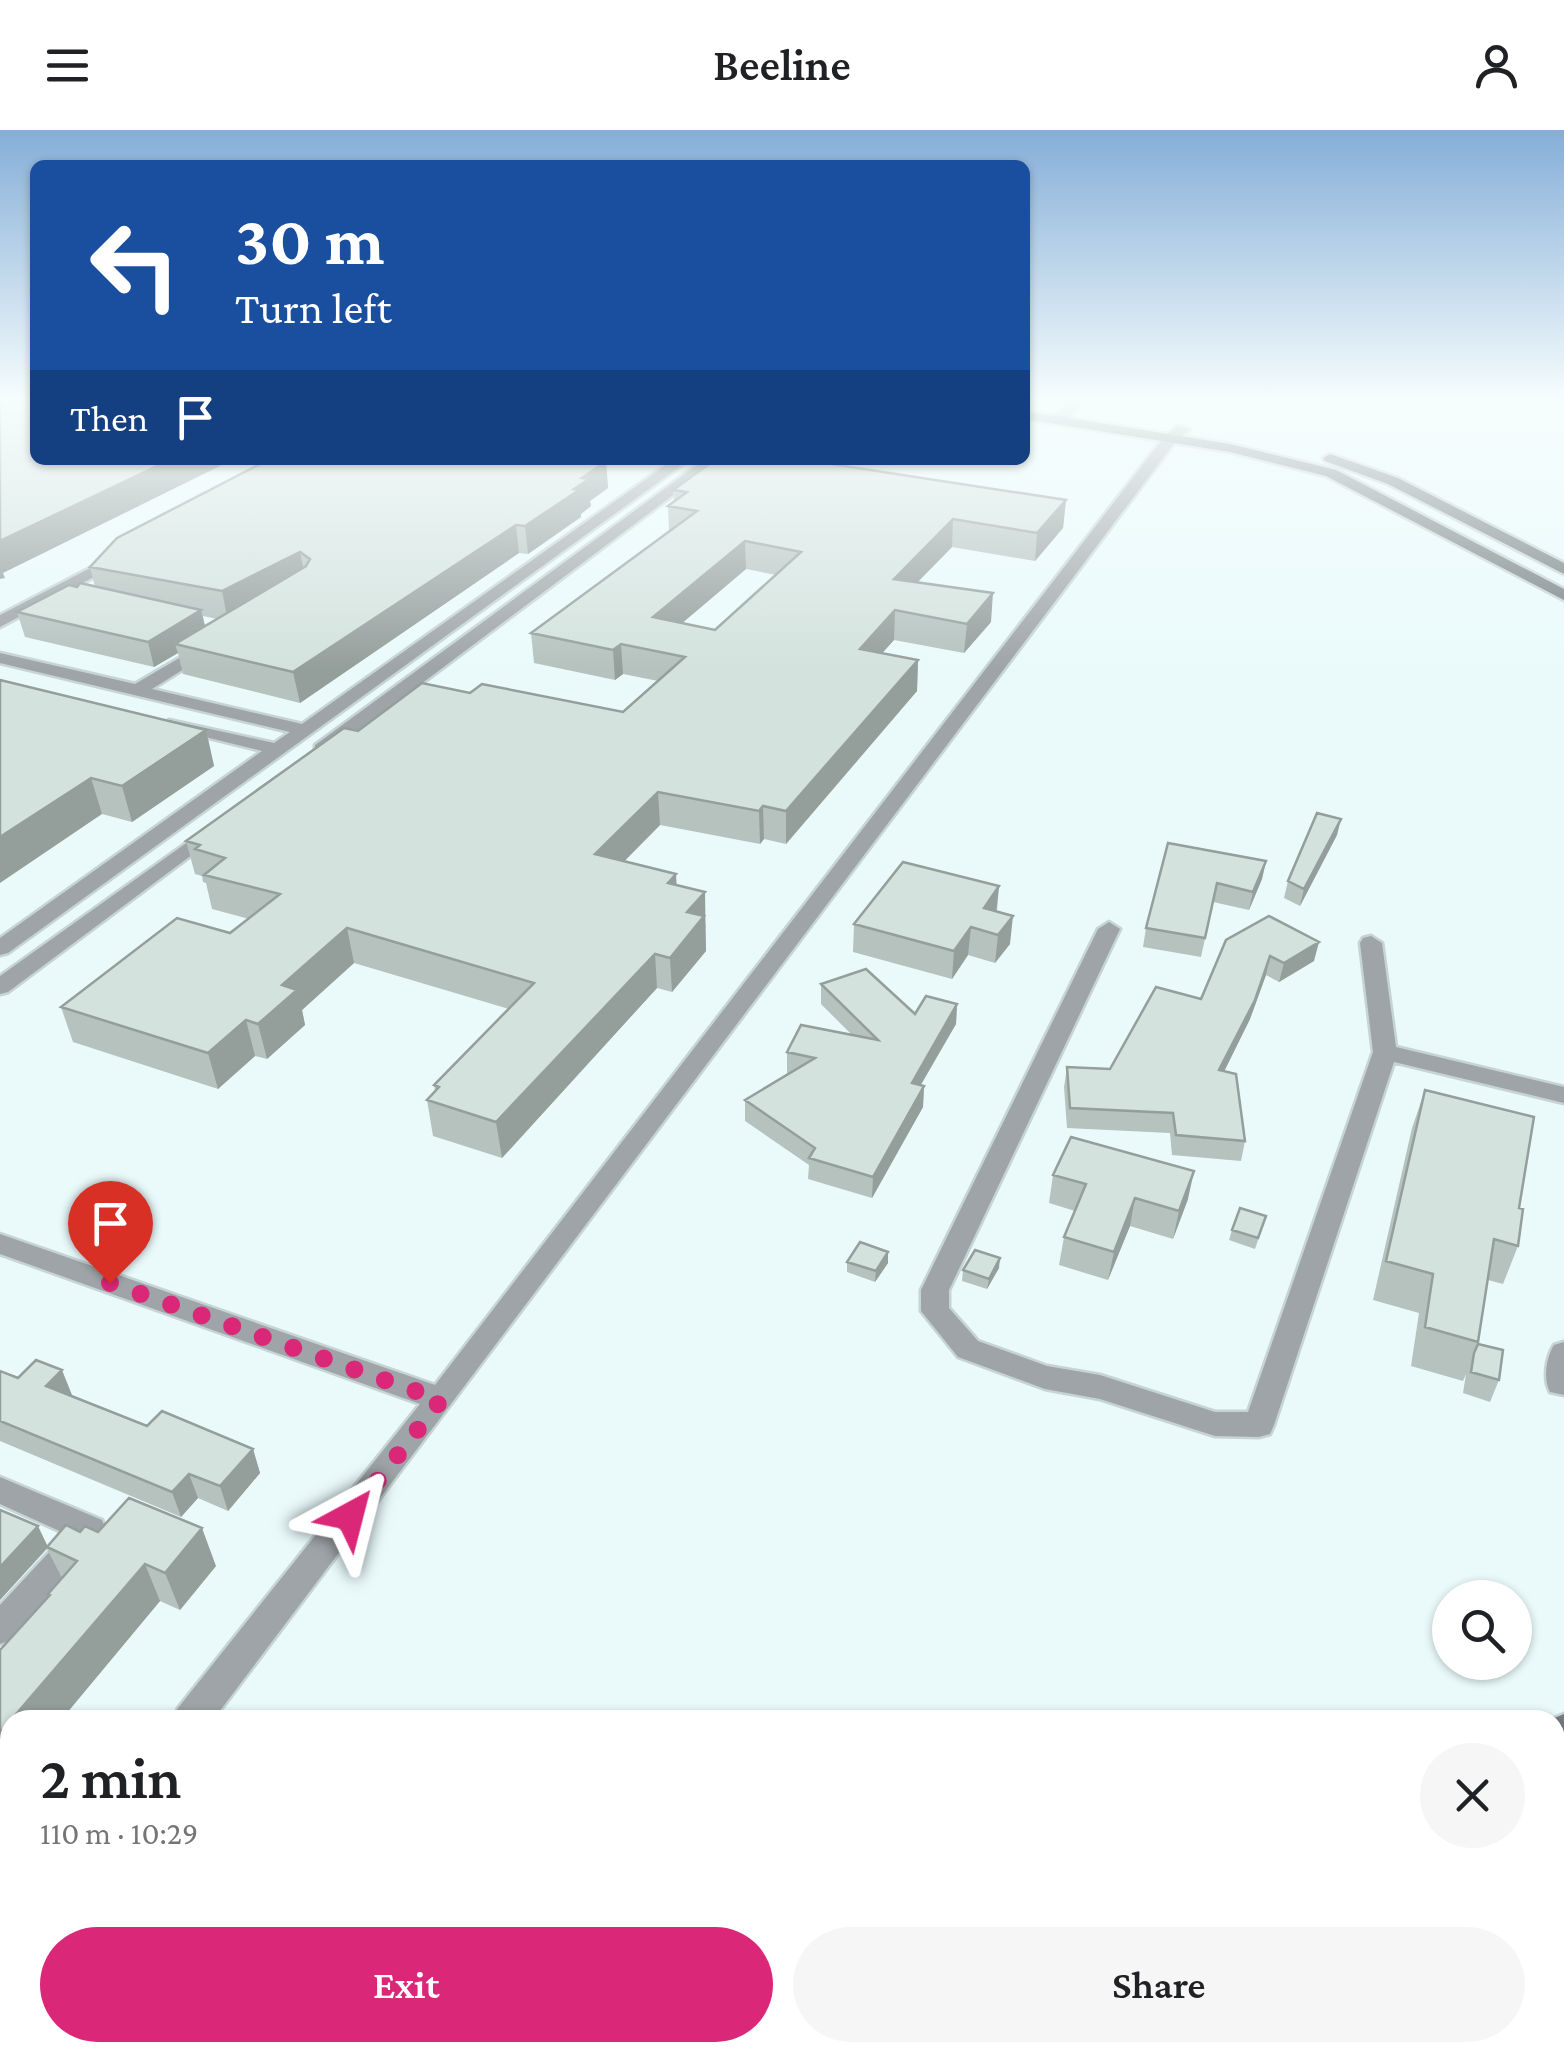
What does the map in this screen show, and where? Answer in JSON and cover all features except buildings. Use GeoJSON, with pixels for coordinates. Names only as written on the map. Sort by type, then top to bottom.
{"type":"FeatureCollection","features":[{"type":"Feature","properties":{"kind":"street"},"geometry":{"type":"LineString","coordinates":[[0,948],[643,488]]}},
{"type":"Feature","properties":{"kind":"street"},"geometry":{"type":"LineString","coordinates":[[311,758],[675,488]]}},
{"type":"Feature","properties":{"kind":"street"},"geometry":{"type":"LineString","coordinates":[[199,1710],[441,1400],[1135,488]]}},
{"type":"Feature","properties":{"kind":"street"},"geometry":{"type":"LineString","coordinates":[[1357,488],[1564,595]]}},
{"type":"Feature","properties":{"kind":"street"},"geometry":{"type":"LineString","coordinates":[[1407,488],[1564,570]]}},
{"type":"Feature","properties":{"kind":"street"},"geometry":{"type":"LineString","coordinates":[[0,606],[129,546],[0,622]]}},
{"type":"Feature","properties":{"kind":"street"},"geometry":{"type":"LineString","coordinates":[[138,690],[223,637]]}},
{"type":"Feature","properties":{"kind":"street"},"geometry":{"type":"LineString","coordinates":[[0,658],[305,730]]}},
{"type":"Feature","properties":{"kind":"street"},"geometry":{"type":"LineString","coordinates":[[147,717],[276,748]]}},
{"type":"Feature","properties":{"kind":"street"},"geometry":{"type":"LineString","coordinates":[[0,987],[233,815]]}},
{"type":"Feature","properties":{"kind":"street"},"geometry":{"type":"LineString","coordinates":[[1109,929],[935,1290],[935,1311],[968,1349],[1045,1377],[1100,1387],[1214,1424],[1259,1425],[1385,1052],[1371,943]]}},
{"type":"Feature","properties":{"kind":"street"},"geometry":{"type":"LineString","coordinates":[[1385,1052],[1564,1095]]}},
{"type":"Feature","properties":{"kind":"street"},"geometry":{"type":"LineString","coordinates":[[0,1244],[441,1400]]}},
{"type":"Feature","properties":{"kind":"street"},"geometry":{"type":"LineString","coordinates":[[0,1490],[90,1530],[0,1629]]}},
{"type":"Feature","properties":{"kind":"route"},"geometry":{"type":"LineString","coordinates":[[110,1283],[441,1400],[350,1516]]}}]}
